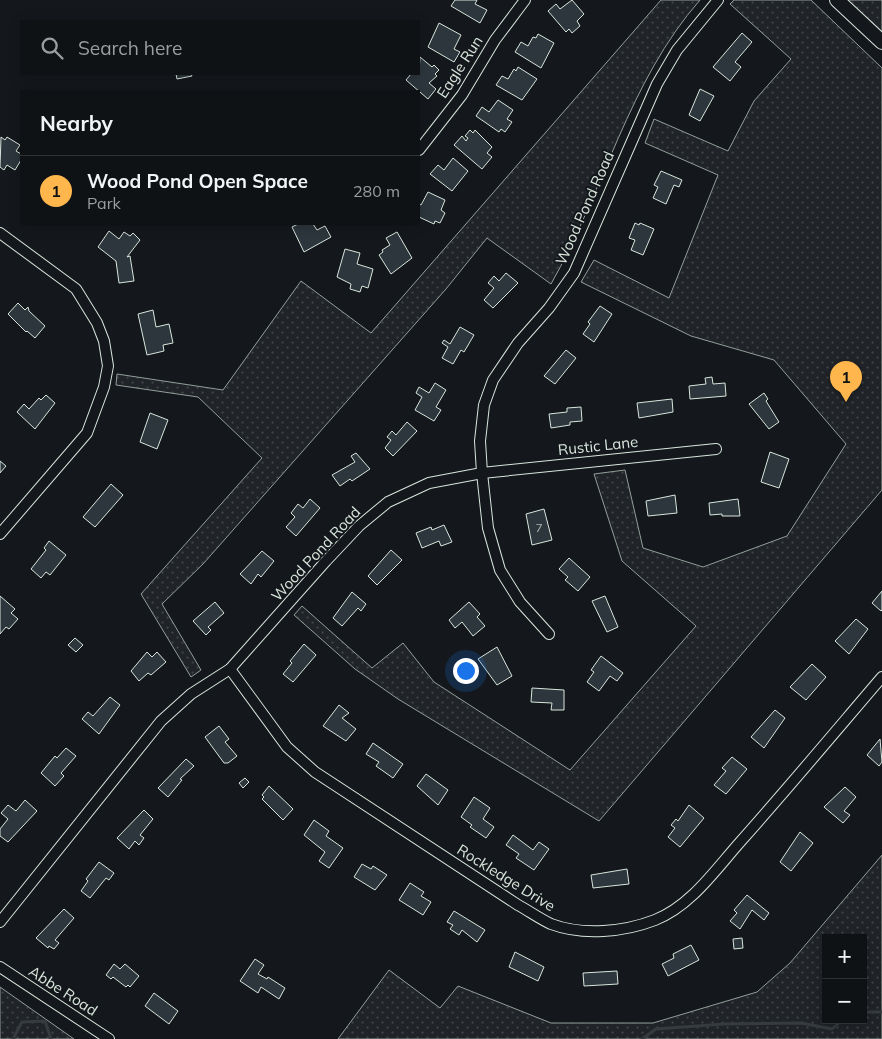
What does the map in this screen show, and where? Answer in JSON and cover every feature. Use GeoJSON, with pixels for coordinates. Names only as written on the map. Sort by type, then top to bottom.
{"type":"FeatureCollection","features":[{"type":"Feature","properties":{"kind":"street","name":"Eagle Run"},"geometry":{"type":"LineString","coordinates":[[420,149],[462,95],[495,40],[525,0]]}},
{"type":"Feature","properties":{"kind":"street","name":"Wood Pond Road"},"geometry":{"type":"LineString","coordinates":[[0,922],[161,720],[191,694],[230,670],[326,560],[359,526],[388,502],[428,483],[482,473],[481,422],[494,380],[518,343],[549,308],[574,273],[657,84],[677,50],[718,0]]}},
{"type":"Feature","properties":{"kind":"street"},"geometry":{"type":"LineString","coordinates":[[837,0],[882,42]]}},
{"type":"Feature","properties":{"kind":"street"},"geometry":{"type":"LineString","coordinates":[[0,233],[76,289],[97,324],[104,341],[108,366],[104,387],[87,433],[0,534]]}},
{"type":"Feature","properties":{"kind":"street","name":"Rustic Lane"},"geometry":{"type":"LineString","coordinates":[[482,473],[716,449]]}},
{"type":"Feature","properties":{"kind":"street"},"geometry":{"type":"LineString","coordinates":[[482,473],[488,528],[500,570],[520,602],[549,634]]}},
{"type":"Feature","properties":{"kind":"street","name":"Rockledge Drive"},"geometry":{"type":"LineString","coordinates":[[230,670],[287,747],[314,772],[518,905],[552,924],[585,931],[619,930],[639,925],[657,919],[679,906],[696,891],[755,825],[882,677]]}},
{"type":"Feature","properties":{"kind":"street","name":"Abbe Road"},"geometry":{"type":"LineString","coordinates":[[0,967],[109,1039]]}},
{"type":"Feature","properties":{"kind":"shaded area"},"geometry":{"type":"Polygon","coordinates":[[[661,0],[700,0],[675,32],[635,101],[587,212],[551,284],[487,238],[446,289],[203,564],[162,604],[201,670],[191,677],[141,594],[262,458],[198,397],[116,385],[117,374],[223,390],[301,281],[371,333],[661,0]]]}},
{"type":"Feature","properties":{"kind":"shaded area"},"geometry":{"type":"Polygon","coordinates":[[[734,0],[811,0],[882,68],[882,490],[599,821],[398,699],[355,669],[294,615],[302,606],[372,668],[403,643],[434,682],[570,770],[696,626],[622,561],[594,474],[625,470],[643,548],[703,567],[787,536],[846,444],[774,360],[691,336],[581,282],[594,260],[669,298],[718,175],[645,143],[654,119],[728,151],[754,101],[791,59],[730,4],[734,0]]]}},
{"type":"Feature","properties":{"kind":"shaded area"},"geometry":{"type":"Polygon","coordinates":[[[847,0],[882,0],[882,32],[847,0]]]}},
{"type":"Feature","properties":{"kind":"shaded area"},"geometry":{"type":"Polygon","coordinates":[[[882,855],[882,1039],[338,1039],[389,970],[440,1008],[458,986],[551,1023],[653,1023],[757,992],[790,963],[882,855]]]}},
{"type":"Feature","properties":{"kind":"shaded area"},"geometry":{"type":"Polygon","coordinates":[[[0,987],[74,1039],[0,1039],[0,987]]]}},
{"type":"Feature","properties":{"kind":"building"},"geometry":{"type":"Polygon","coordinates":[[[455,0],[477,0],[475,4],[487,10],[480,23],[451,6],[455,0]]]}},
{"type":"Feature","properties":{"kind":"building"},"geometry":{"type":"Polygon","coordinates":[[[572,0],[584,14],[577,21],[580,26],[572,33],[569,29],[566,32],[548,11],[556,4],[560,9],[572,0]]]}},
{"type":"Feature","properties":{"kind":"building"},"geometry":{"type":"Polygon","coordinates":[[[439,23],[461,35],[454,49],[460,52],[454,62],[428,47],[439,23]]]}},
{"type":"Feature","properties":{"kind":"building"},"geometry":{"type":"Polygon","coordinates":[[[742,33],[752,42],[735,62],[741,67],[730,81],[713,67],[742,33]]]}},
{"type":"Feature","properties":{"kind":"building"},"geometry":{"type":"Polygon","coordinates":[[[538,34],[554,43],[541,68],[515,52],[521,42],[528,46],[533,37],[536,38],[538,34]]]}},
{"type":"Feature","properties":{"kind":"building"},"geometry":{"type":"Polygon","coordinates":[[[420,57],[439,70],[435,74],[437,76],[429,83],[436,89],[428,99],[420,90],[406,80],[410,75],[420,75],[420,57]]]}},
{"type":"Feature","properties":{"kind":"building"},"geometry":{"type":"Polygon","coordinates":[[[518,67],[537,79],[522,100],[496,85],[502,76],[508,79],[514,69],[516,71],[518,67]]]}},
{"type":"Feature","properties":{"kind":"building"},"geometry":{"type":"Polygon","coordinates":[[[176,75],[192,76],[177,79],[176,75]]]}},
{"type":"Feature","properties":{"kind":"building"},"geometry":{"type":"Polygon","coordinates":[[[700,89],[714,96],[700,121],[689,115],[700,89]]]}},
{"type":"Feature","properties":{"kind":"building"},"geometry":{"type":"Polygon","coordinates":[[[498,100],[513,110],[507,119],[512,122],[505,132],[501,129],[499,132],[476,116],[482,107],[489,112],[498,100]]]}},
{"type":"Feature","properties":{"kind":"building"},"geometry":{"type":"Polygon","coordinates":[[[470,130],[473,133],[475,130],[492,147],[487,153],[492,157],[482,169],[454,145],[462,136],[466,141],[468,138],[465,136],[470,130]]]}},
{"type":"Feature","properties":{"kind":"building"},"geometry":{"type":"Polygon","coordinates":[[[1,137],[5,140],[7,137],[20,145],[16,151],[20,153],[20,162],[15,170],[7,165],[4,170],[0,167],[1,137]]]}},
{"type":"Feature","properties":{"kind":"building"},"geometry":{"type":"Polygon","coordinates":[[[453,158],[468,171],[452,191],[430,174],[438,165],[444,170],[453,158]]]}},
{"type":"Feature","properties":{"kind":"building"},"geometry":{"type":"Polygon","coordinates":[[[661,171],[682,180],[679,187],[674,185],[666,204],[653,198],[658,187],[654,185],[661,171]]]}},
{"type":"Feature","properties":{"kind":"building"},"geometry":{"type":"Polygon","coordinates":[[[428,192],[445,200],[441,210],[445,213],[440,223],[435,221],[434,224],[420,217],[421,205],[428,192]]]}},
{"type":"Feature","properties":{"kind":"building"},"geometry":{"type":"Polygon","coordinates":[[[635,223],[639,225],[640,223],[654,229],[643,255],[631,250],[635,240],[629,238],[635,223]]]}},
{"type":"Feature","properties":{"kind":"building"},"geometry":{"type":"Polygon","coordinates":[[[296,225],[314,225],[317,230],[325,226],[331,237],[304,252],[292,227],[296,225]]]}},
{"type":"Feature","properties":{"kind":"building"},"geometry":{"type":"Polygon","coordinates":[[[109,231],[119,239],[124,232],[130,236],[133,233],[140,240],[127,257],[130,256],[134,281],[119,283],[116,261],[98,247],[109,231]]]}},
{"type":"Feature","properties":{"kind":"building"},"geometry":{"type":"Polygon","coordinates":[[[397,232],[412,258],[391,274],[379,255],[383,252],[382,250],[390,245],[386,238],[397,232]]]}},
{"type":"Feature","properties":{"kind":"building"},"geometry":{"type":"Polygon","coordinates":[[[345,249],[360,253],[357,264],[373,269],[368,288],[362,286],[360,292],[350,289],[351,284],[337,277],[345,249]]]}},
{"type":"Feature","properties":{"kind":"building"},"geometry":{"type":"Polygon","coordinates":[[[506,273],[518,283],[493,308],[484,300],[494,288],[488,283],[494,276],[499,281],[506,273]]]}},
{"type":"Feature","properties":{"kind":"building"},"geometry":{"type":"Polygon","coordinates":[[[18,303],[25,310],[28,307],[29,311],[45,326],[35,338],[8,314],[18,303]]]}},
{"type":"Feature","properties":{"kind":"building"},"geometry":{"type":"Polygon","coordinates":[[[600,306],[612,314],[594,342],[583,334],[590,324],[588,322],[600,306]]]}},
{"type":"Feature","properties":{"kind":"building"},"geometry":{"type":"Polygon","coordinates":[[[153,310],[156,327],[169,324],[173,343],[163,345],[164,351],[147,355],[138,314],[153,310]]]}},
{"type":"Feature","properties":{"kind":"building"},"geometry":{"type":"Polygon","coordinates":[[[460,327],[474,335],[464,352],[461,350],[453,364],[442,358],[448,347],[442,343],[444,340],[450,344],[460,327]]]}},
{"type":"Feature","properties":{"kind":"building"},"geometry":{"type":"Polygon","coordinates":[[[566,350],[576,358],[555,384],[544,376],[566,350]]]}},
{"type":"Feature","properties":{"kind":"building"},"geometry":{"type":"Polygon","coordinates":[[[712,377],[713,384],[725,383],[726,396],[690,399],[689,386],[706,384],[705,378],[712,377]]]}},
{"type":"Feature","properties":{"kind":"building"},"geometry":{"type":"Polygon","coordinates":[[[435,383],[446,390],[436,407],[441,410],[434,421],[415,410],[422,397],[416,393],[419,387],[429,393],[435,383]]]}},
{"type":"Feature","properties":{"kind":"building"},"geometry":{"type":"Polygon","coordinates":[[[764,393],[768,399],[766,401],[779,422],[769,429],[749,404],[764,393]]]}},
{"type":"Feature","properties":{"kind":"building"},"geometry":{"type":"Polygon","coordinates":[[[46,395],[55,403],[35,429],[17,412],[24,404],[29,409],[39,398],[41,400],[46,395]]]}},
{"type":"Feature","properties":{"kind":"building"},"geometry":{"type":"Polygon","coordinates":[[[672,399],[673,412],[639,418],[637,403],[672,399]]]}},
{"type":"Feature","properties":{"kind":"building"},"geometry":{"type":"Polygon","coordinates":[[[581,407],[582,421],[570,422],[570,425],[551,428],[549,414],[567,412],[567,408],[581,407]]]}},
{"type":"Feature","properties":{"kind":"building"},"geometry":{"type":"Polygon","coordinates":[[[150,413],[168,420],[157,449],[140,442],[150,413]]]}},
{"type":"Feature","properties":{"kind":"building"},"geometry":{"type":"Polygon","coordinates":[[[407,422],[417,431],[393,456],[385,448],[391,440],[387,437],[392,431],[396,435],[407,422]]]}},
{"type":"Feature","properties":{"kind":"building"},"geometry":{"type":"Polygon","coordinates":[[[770,452],[789,459],[779,488],[761,482],[770,452]]]}},
{"type":"Feature","properties":{"kind":"building"},"geometry":{"type":"Polygon","coordinates":[[[356,453],[370,469],[352,481],[350,479],[340,486],[332,475],[355,462],[351,456],[356,453]]]}},
{"type":"Feature","properties":{"kind":"building"},"geometry":{"type":"Polygon","coordinates":[[[0,461],[6,466],[0,473],[0,461]]]}},
{"type":"Feature","properties":{"kind":"building"},"geometry":{"type":"Polygon","coordinates":[[[111,484],[123,495],[95,527],[83,517],[111,484]]]}},
{"type":"Feature","properties":{"kind":"building"},"geometry":{"type":"Polygon","coordinates":[[[675,495],[677,513],[648,516],[646,501],[675,495]]]}},
{"type":"Feature","properties":{"kind":"building"},"geometry":{"type":"Polygon","coordinates":[[[310,499],[320,508],[296,536],[286,527],[295,517],[291,513],[298,504],[303,508],[310,499]]]}},
{"type":"Feature","properties":{"kind":"building"},"geometry":{"type":"Polygon","coordinates":[[[738,499],[740,516],[710,515],[709,503],[738,499]]]}},
{"type":"Feature","properties":{"kind":"building"},"geometry":{"type":"Polygon","coordinates":[[[544,509],[552,540],[532,545],[526,514],[544,509]]]}},
{"type":"Feature","properties":{"kind":"building"},"geometry":{"type":"Polygon","coordinates":[[[444,525],[452,542],[441,546],[439,541],[422,548],[416,533],[431,527],[432,530],[444,525]]]}},
{"type":"Feature","properties":{"kind":"building"},"geometry":{"type":"Polygon","coordinates":[[[49,541],[66,555],[50,575],[46,572],[41,578],[31,569],[46,550],[44,548],[49,541]]]}},
{"type":"Feature","properties":{"kind":"building"},"geometry":{"type":"Polygon","coordinates":[[[391,550],[402,560],[377,585],[368,576],[391,550]]]}},
{"type":"Feature","properties":{"kind":"building"},"geometry":{"type":"Polygon","coordinates":[[[262,551],[274,561],[261,577],[258,574],[251,584],[240,574],[262,551]]]}},
{"type":"Feature","properties":{"kind":"building"},"geometry":{"type":"Polygon","coordinates":[[[569,558],[590,577],[578,591],[565,580],[568,577],[559,569],[569,558]]]}},
{"type":"Feature","properties":{"kind":"building"},"geometry":{"type":"Polygon","coordinates":[[[882,591],[882,610],[881,611],[872,603],[882,591]]]}},
{"type":"Feature","properties":{"kind":"building"},"geometry":{"type":"Polygon","coordinates":[[[352,592],[366,604],[361,611],[358,608],[342,626],[333,618],[352,592]]]}},
{"type":"Feature","properties":{"kind":"building"},"geometry":{"type":"Polygon","coordinates":[[[0,596],[15,609],[11,613],[18,619],[9,629],[6,627],[0,634],[0,596]]]}},
{"type":"Feature","properties":{"kind":"building"},"geometry":{"type":"Polygon","coordinates":[[[605,596],[618,627],[607,632],[592,601],[605,596]]]}},
{"type":"Feature","properties":{"kind":"building"},"geometry":{"type":"Polygon","coordinates":[[[215,602],[224,613],[208,627],[211,630],[206,635],[193,621],[215,602]]]}},
{"type":"Feature","properties":{"kind":"building"},"geometry":{"type":"Polygon","coordinates":[[[469,602],[480,614],[477,617],[485,626],[473,636],[462,622],[455,628],[449,620],[469,602]]]}},
{"type":"Feature","properties":{"kind":"building"},"geometry":{"type":"Polygon","coordinates":[[[856,619],[868,629],[849,654],[835,641],[856,619]]]}},
{"type":"Feature","properties":{"kind":"building"},"geometry":{"type":"Polygon","coordinates":[[[75,638],[83,645],[76,652],[68,645],[75,638]]]}},
{"type":"Feature","properties":{"kind":"building"},"geometry":{"type":"Polygon","coordinates":[[[304,644],[316,655],[293,682],[283,674],[292,663],[290,661],[304,644]]]}},
{"type":"Feature","properties":{"kind":"building"},"geometry":{"type":"Polygon","coordinates":[[[497,647],[512,676],[497,685],[478,659],[497,647]]]}},
{"type":"Feature","properties":{"kind":"building"},"geometry":{"type":"Polygon","coordinates":[[[147,652],[152,657],[157,652],[166,662],[151,675],[148,673],[139,681],[131,671],[147,652]]]}},
{"type":"Feature","properties":{"kind":"building"},"geometry":{"type":"Polygon","coordinates":[[[601,656],[623,673],[617,681],[610,676],[599,691],[587,682],[594,672],[591,670],[601,656]]]}},
{"type":"Feature","properties":{"kind":"building"},"geometry":{"type":"Polygon","coordinates":[[[812,664],[826,677],[806,700],[790,687],[812,664]]]}},
{"type":"Feature","properties":{"kind":"building"},"geometry":{"type":"Polygon","coordinates":[[[532,688],[564,690],[564,710],[551,710],[552,703],[531,702],[532,688]]]}},
{"type":"Feature","properties":{"kind":"building"},"geometry":{"type":"Polygon","coordinates":[[[110,697],[120,705],[99,734],[82,719],[88,712],[93,716],[110,697]]]}},
{"type":"Feature","properties":{"kind":"building"},"geometry":{"type":"Polygon","coordinates":[[[339,705],[349,713],[342,718],[356,729],[346,741],[323,726],[339,705]]]}},
{"type":"Feature","properties":{"kind":"building"},"geometry":{"type":"Polygon","coordinates":[[[775,710],[785,718],[764,748],[751,737],[775,710]]]}},
{"type":"Feature","properties":{"kind":"building"},"geometry":{"type":"Polygon","coordinates":[[[219,726],[229,739],[225,742],[237,756],[228,763],[224,763],[205,737],[219,726]]]}},
{"type":"Feature","properties":{"kind":"building"},"geometry":{"type":"Polygon","coordinates":[[[880,739],[882,762],[879,766],[867,755],[880,739]]]}},
{"type":"Feature","properties":{"kind":"building"},"geometry":{"type":"Polygon","coordinates":[[[373,743],[403,764],[393,778],[376,766],[379,762],[366,754],[373,743]]]}},
{"type":"Feature","properties":{"kind":"building"},"geometry":{"type":"Polygon","coordinates":[[[66,748],[76,756],[61,773],[64,776],[55,786],[41,773],[55,756],[57,758],[66,748]]]}},
{"type":"Feature","properties":{"kind":"building"},"geometry":{"type":"Polygon","coordinates":[[[732,757],[747,769],[726,794],[714,785],[726,771],[722,768],[732,757]]]}},
{"type":"Feature","properties":{"kind":"building"},"geometry":{"type":"Polygon","coordinates":[[[186,759],[194,766],[180,779],[182,780],[168,797],[158,788],[186,759]]]}},
{"type":"Feature","properties":{"kind":"building"},"geometry":{"type":"Polygon","coordinates":[[[426,774],[448,790],[438,805],[417,786],[426,774]]]}},
{"type":"Feature","properties":{"kind":"building"},"geometry":{"type":"Polygon","coordinates":[[[245,778],[249,782],[243,788],[239,783],[245,778]]]}},
{"type":"Feature","properties":{"kind":"building"},"geometry":{"type":"Polygon","coordinates":[[[269,786],[293,809],[283,820],[262,799],[264,797],[262,795],[269,786]]]}},
{"type":"Feature","properties":{"kind":"building"},"geometry":{"type":"Polygon","coordinates":[[[845,787],[856,797],[844,811],[850,815],[843,823],[824,807],[845,787]]]}},
{"type":"Feature","properties":{"kind":"building"},"geometry":{"type":"Polygon","coordinates":[[[474,797],[490,808],[483,819],[494,827],[486,838],[470,827],[472,825],[461,817],[474,797]]]}},
{"type":"Feature","properties":{"kind":"building"},"geometry":{"type":"Polygon","coordinates":[[[25,800],[37,811],[8,842],[0,836],[0,829],[8,819],[1,813],[8,805],[16,811],[25,800]]]}},
{"type":"Feature","properties":{"kind":"building"},"geometry":{"type":"Polygon","coordinates":[[[689,805],[704,818],[680,847],[668,837],[675,828],[671,825],[676,819],[678,821],[689,805]]]}},
{"type":"Feature","properties":{"kind":"building"},"geometry":{"type":"Polygon","coordinates":[[[144,810],[153,819],[140,835],[144,838],[139,845],[135,841],[129,849],[117,838],[144,810]]]}},
{"type":"Feature","properties":{"kind":"building"},"geometry":{"type":"Polygon","coordinates":[[[314,820],[329,831],[326,836],[343,848],[329,868],[319,861],[325,852],[304,835],[314,820]]]}},
{"type":"Feature","properties":{"kind":"building"},"geometry":{"type":"Polygon","coordinates":[[[800,832],[813,843],[791,871],[780,862],[800,832]]]}},
{"type":"Feature","properties":{"kind":"building"},"geometry":{"type":"Polygon","coordinates":[[[513,835],[533,850],[539,842],[549,849],[534,870],[516,858],[519,854],[506,845],[513,835]]]}},
{"type":"Feature","properties":{"kind":"building"},"geometry":{"type":"Polygon","coordinates":[[[99,862],[114,873],[109,880],[106,878],[90,898],[81,891],[88,881],[86,879],[99,862]]]}},
{"type":"Feature","properties":{"kind":"building"},"geometry":{"type":"Polygon","coordinates":[[[362,864],[371,869],[373,866],[387,875],[375,890],[354,877],[362,864]]]}},
{"type":"Feature","properties":{"kind":"building"},"geometry":{"type":"Polygon","coordinates":[[[627,869],[629,884],[593,888],[591,875],[627,869]]]}},
{"type":"Feature","properties":{"kind":"building"},"geometry":{"type":"Polygon","coordinates":[[[410,883],[424,892],[421,896],[431,902],[423,915],[399,900],[410,883]]]}},
{"type":"Feature","properties":{"kind":"building"},"geometry":{"type":"Polygon","coordinates":[[[747,895],[769,913],[764,920],[752,910],[740,929],[730,921],[737,913],[734,910],[747,895]]]}},
{"type":"Feature","properties":{"kind":"building"},"geometry":{"type":"Polygon","coordinates":[[[64,909],[74,918],[55,940],[59,943],[54,949],[49,946],[48,948],[36,938],[64,909]]]}},
{"type":"Feature","properties":{"kind":"building"},"geometry":{"type":"Polygon","coordinates":[[[454,911],[485,930],[477,942],[462,930],[459,935],[450,929],[453,925],[447,922],[454,911]]]}},
{"type":"Feature","properties":{"kind":"building"},"geometry":{"type":"Polygon","coordinates":[[[742,938],[743,948],[734,949],[733,939],[742,938]]]}},
{"type":"Feature","properties":{"kind":"building"},"geometry":{"type":"Polygon","coordinates":[[[691,945],[699,960],[668,976],[662,964],[674,958],[673,954],[691,945]]]}},
{"type":"Feature","properties":{"kind":"building"},"geometry":{"type":"Polygon","coordinates":[[[515,952],[544,967],[538,981],[509,967],[515,952]]]}},
{"type":"Feature","properties":{"kind":"building"},"geometry":{"type":"Polygon","coordinates":[[[255,959],[264,965],[258,974],[267,979],[268,977],[285,988],[279,999],[261,987],[258,993],[240,981],[255,959]]]}},
{"type":"Feature","properties":{"kind":"building"},"geometry":{"type":"Polygon","coordinates":[[[114,964],[120,969],[125,964],[139,976],[130,987],[128,985],[126,987],[113,977],[111,979],[106,975],[114,964]]]}},
{"type":"Feature","properties":{"kind":"building"},"geometry":{"type":"Polygon","coordinates":[[[617,971],[618,984],[584,986],[583,973],[617,971]]]}},
{"type":"Feature","properties":{"kind":"building"},"geometry":{"type":"Polygon","coordinates":[[[154,993],[178,1011],[169,1024],[145,1006],[154,993]]]}},
{"type":"Feature","properties":{"kind":"waterway"},"geometry":{"type":"LineString","coordinates":[[867,1012],[882,1012]]}},
{"type":"Feature","properties":{"kind":"waterway"},"geometry":{"type":"LineString","coordinates":[[13,1039],[22,1022],[45,1021],[51,1039]]}},
{"type":"Feature","properties":{"kind":"waterway"},"geometry":{"type":"LineString","coordinates":[[642,1039],[656,1029],[724,1024],[801,1023],[832,1029],[838,1024]]}},
{"type":"Feature","properties":{"kind":"place","name":"Wood Pond Open Space"},"geometry":{"type":"Point","coordinates":[846,402]}}]}
